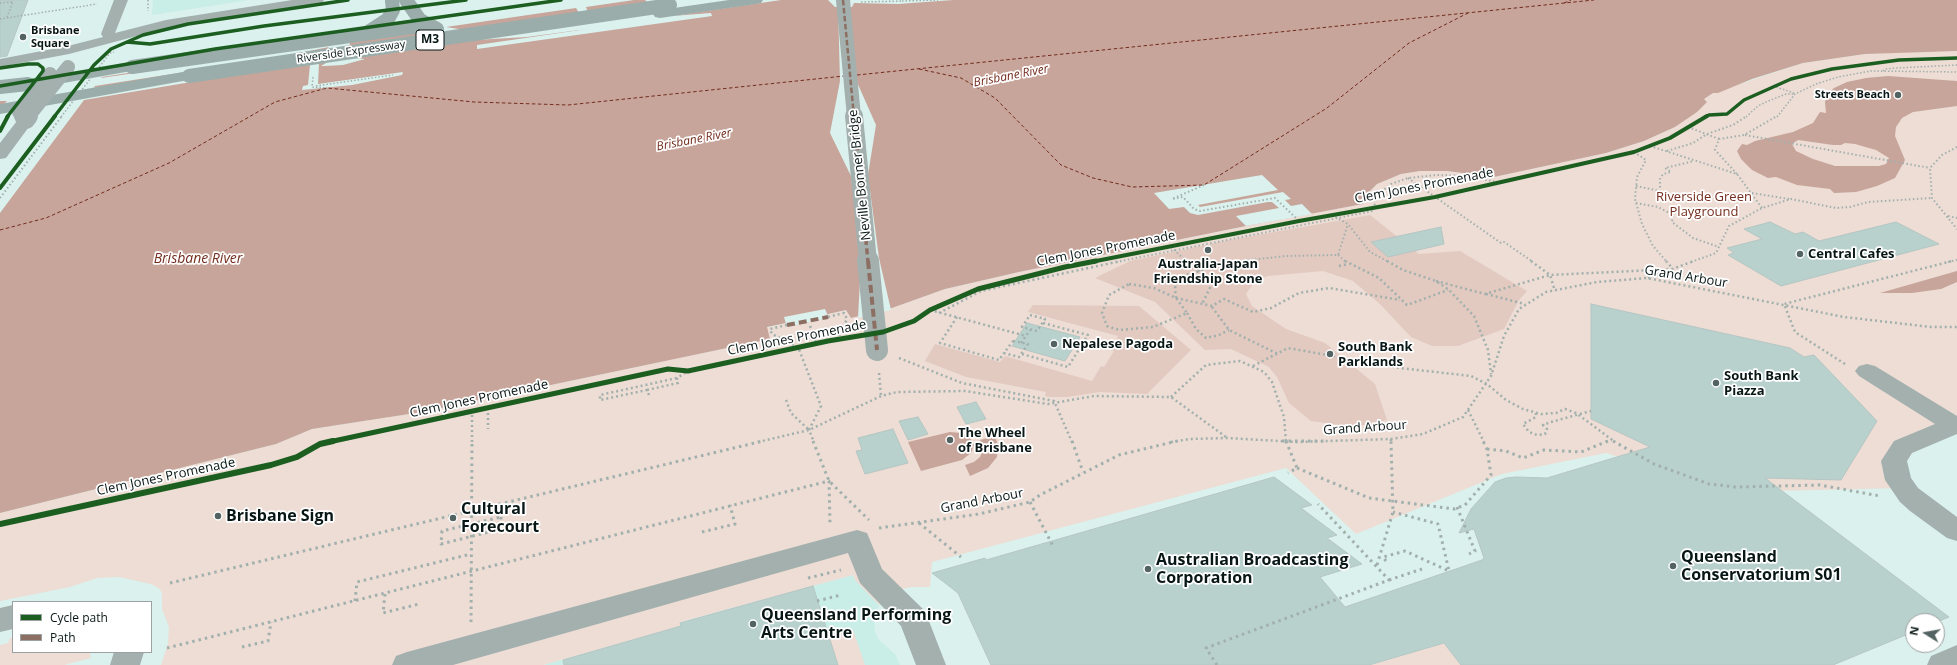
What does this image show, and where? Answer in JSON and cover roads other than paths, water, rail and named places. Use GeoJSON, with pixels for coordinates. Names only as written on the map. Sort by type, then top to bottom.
{"type":"FeatureCollection","features":[{"type":"Feature","properties":{"kind":"highway"},"geometry":{"type":"LineString","coordinates":[[0,98],[324,46],[360,35],[382,24],[392,13],[397,0],[426,25],[444,31],[474,35],[537,32],[665,10]]}},
{"type":"Feature","properties":{"kind":"highway","name":"M3"},"geometry":{"type":"LineString","coordinates":[[665,10],[694,0]]}},
{"type":"Feature","properties":{"kind":"highway","name":"Riverside Expressway"},"geometry":{"type":"LineString","coordinates":[[0,109],[270,64],[665,10],[704,0]]}},
{"type":"Feature","properties":{"kind":"highway","name":"M3"},"geometry":{"type":"LineString","coordinates":[[665,10],[756,0]]}},
{"type":"Feature","properties":{"kind":"highway","name":"Riverside Expressway"},"geometry":{"type":"LineString","coordinates":[[0,88],[267,47],[571,5]]}},
{"type":"Feature","properties":{"kind":"street"},"geometry":{"type":"LineString","coordinates":[[106,44],[121,0]]}},
{"type":"Feature","properties":{"kind":"street"},"geometry":{"type":"LineString","coordinates":[[0,154],[68,67],[106,44],[168,19],[285,0]]}},
{"type":"Feature","properties":{"kind":"street"},"geometry":{"type":"LineString","coordinates":[[4,61],[106,44],[166,24],[317,0]]}},
{"type":"Feature","properties":{"kind":"street","name":"Neville Bonner Bridge"},"geometry":{"type":"LineString","coordinates":[[851,1],[877,350]]}},
{"type":"Feature","properties":{"kind":"street"},"geometry":{"type":"LineString","coordinates":[[4,61],[35,59],[50,60],[55,62],[50,74],[19,112],[26,120]]}},
{"type":"Feature","properties":{"kind":"street"},"geometry":{"type":"LineString","coordinates":[[1867,371],[1956,426]]}},
{"type":"Feature","properties":{"kind":"street"},"geometry":{"type":"LineString","coordinates":[[1956,426],[1903,447],[1894,462],[1894,492],[1919,504],[1957,531]]}},
{"type":"Feature","properties":{"kind":"street"},"geometry":{"type":"LineString","coordinates":[[406,665],[857,540],[870,575],[914,620],[932,665]]}},
{"type":"Feature","properties":{"kind":"street"},"geometry":{"type":"LineString","coordinates":[[0,620],[12,617]]}},
{"type":"Feature","properties":{"kind":"street"},"geometry":{"type":"LineString","coordinates":[[125,665],[129,653]]}},
{"type":"Feature","properties":{"kind":"street"},"geometry":{"type":"LineString","coordinates":[[1942,665],[1957,658]]}},
{"type":"Feature","properties":{"kind":"water","name":"Brisbane River"},"geometry":{"type":"Polygon","coordinates":[[[620,0],[1957,0],[1957,51],[1865,54],[1803,63],[1752,79],[1718,93],[1713,93],[1704,99],[1707,102],[1697,112],[1675,127],[1644,141],[1606,153],[1494,177],[1447,171],[1420,171],[1401,174],[1377,184],[1368,193],[1363,204],[1019,272],[945,289],[892,308],[851,318],[846,310],[828,314],[829,318],[787,327],[786,323],[767,327],[770,339],[422,412],[312,429],[276,444],[0,513],[0,92],[11,97],[123,70],[620,0]]]}},
{"type":"Feature","properties":{"kind":"water"},"geometry":{"type":"Polygon","coordinates":[[[1888,76],[1957,81],[1957,106],[1913,112],[1902,118],[1896,127],[1895,136],[1905,160],[1895,178],[1877,186],[1856,192],[1834,193],[1830,189],[1797,185],[1776,177],[1768,178],[1752,170],[1741,159],[1737,151],[1742,144],[1747,145],[1755,141],[1793,132],[1813,123],[1820,112],[1826,113],[1825,102],[1828,94],[1834,88],[1847,82],[1866,78],[1888,76]],[[1798,140],[1792,144],[1796,151],[1813,159],[1835,166],[1879,166],[1886,164],[1889,158],[1876,150],[1855,144],[1845,143],[1841,145],[1798,140]]]}},
{"type":"Feature","properties":{"kind":"water"},"geometry":{"type":"Polygon","coordinates":[[[1957,271],[1957,282],[1941,289],[1912,293],[1880,293],[1957,271]]]}},
{"type":"Feature","properties":{"kind":"water"},"geometry":{"type":"Polygon","coordinates":[[[950,432],[961,433],[970,438],[974,445],[971,453],[962,460],[921,471],[908,442],[950,432]]]}},
{"type":"Feature","properties":{"kind":"water"},"geometry":{"type":"Polygon","coordinates":[[[995,436],[998,445],[997,457],[988,468],[970,476],[965,465],[974,462],[980,457],[983,450],[980,440],[995,436]]]}},
{"type":"Feature","properties":{"kind":"place","name":"Brisbane Square"},"geometry":{"type":"Point","coordinates":[23,37]}},
{"type":"Feature","properties":{"kind":"place","name":"Streets Beach"},"geometry":{"type":"Point","coordinates":[1898,95]}},
{"type":"Feature","properties":{"kind":"place","name":"Australia-Japan Friendship Stone"},"geometry":{"type":"Point","coordinates":[1208,250]}},
{"type":"Feature","properties":{"kind":"place","name":"Central Cafes"},"geometry":{"type":"Point","coordinates":[1800,254]}},
{"type":"Feature","properties":{"kind":"place","name":"Nepalese Pagoda"},"geometry":{"type":"Point","coordinates":[1054,344]}},
{"type":"Feature","properties":{"kind":"place","name":"South Bank Parklands"},"geometry":{"type":"Point","coordinates":[1330,354]}},
{"type":"Feature","properties":{"kind":"place","name":"South Bank Piazza"},"geometry":{"type":"Point","coordinates":[1716,383]}},
{"type":"Feature","properties":{"kind":"place","name":"The Wheel of Brisbane"},"geometry":{"type":"Point","coordinates":[950,440]}},
{"type":"Feature","properties":{"kind":"place","name":"Brisbane Sign"},"geometry":{"type":"Point","coordinates":[218,516]}},
{"type":"Feature","properties":{"kind":"place","name":"Cultural Forecourt"},"geometry":{"type":"Point","coordinates":[453,518]}},
{"type":"Feature","properties":{"kind":"place","name":"Queensland Conservatorium S01"},"geometry":{"type":"Point","coordinates":[1673,566]}},
{"type":"Feature","properties":{"kind":"place","name":"Australian Broadcasting Corporation"},"geometry":{"type":"Point","coordinates":[1148,569]}},
{"type":"Feature","properties":{"kind":"place","name":"Queensland Performing Arts Centre"},"geometry":{"type":"Point","coordinates":[753,624]}},
{"type":"Feature","properties":{"kind":"park label","name":"Riverside Green Playground"},"geometry":{"type":"Point","coordinates":[1704,204]}}]}
